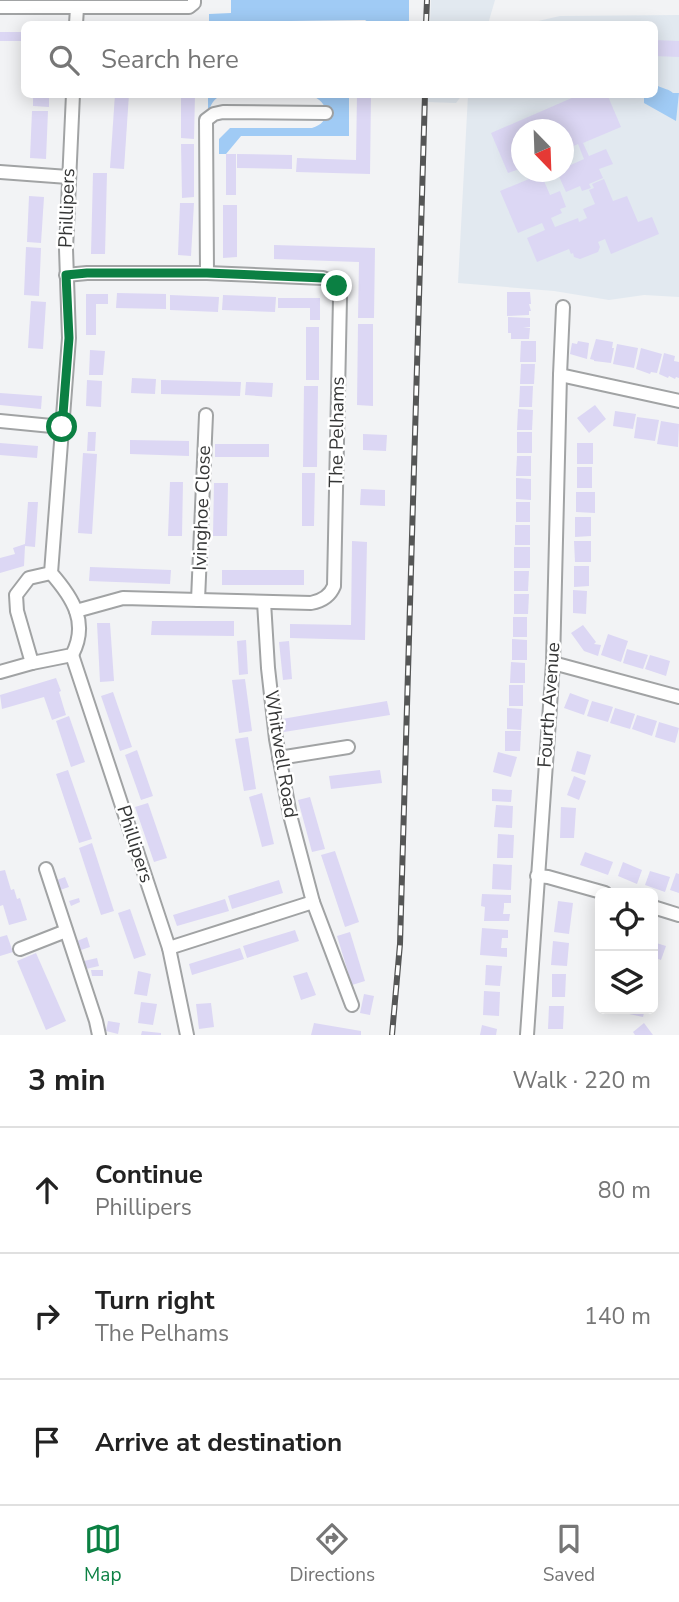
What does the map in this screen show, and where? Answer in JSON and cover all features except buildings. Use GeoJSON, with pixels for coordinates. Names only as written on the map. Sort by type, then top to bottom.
{"type":"FeatureCollection","features":[{"type":"Feature","properties":{"kind":"street"},"geometry":{"type":"LineString","coordinates":[[0,7],[18,4],[77,8],[189,7],[194,2]]}},
{"type":"Feature","properties":{"kind":"street"},"geometry":{"type":"LineString","coordinates":[[76,21],[77,8]]}},
{"type":"Feature","properties":{"kind":"street","name":"Phillipers"},"geometry":{"type":"LineString","coordinates":[[72,98],[66,275],[69,338],[51,573],[67,591],[76,611],[80,631],[78,645],[72,655],[169,947],[187,1035]]}},
{"type":"Feature","properties":{"kind":"street"},"geometry":{"type":"LineString","coordinates":[[207,273],[206,120],[223,112],[326,113]]}},
{"type":"Feature","properties":{"kind":"street"},"geometry":{"type":"LineString","coordinates":[[0,172],[68,177]]}},
{"type":"Feature","properties":{"kind":"street","name":"The Pelhams"},"geometry":{"type":"LineString","coordinates":[[66,275],[207,273],[323,278],[337,286],[340,298],[334,586],[331,592],[311,603],[123,598],[76,611]]}},
{"type":"Feature","properties":{"kind":"street","name":"Fourth Avenue"},"geometry":{"type":"LineString","coordinates":[[527,1035],[553,663],[563,307]]}},
{"type":"Feature","properties":{"kind":"street"},"geometry":{"type":"LineString","coordinates":[[560,375],[679,401]]}},
{"type":"Feature","properties":{"kind":"street","name":"Ivinghoe Close"},"geometry":{"type":"LineString","coordinates":[[198,600],[206,415]]}},
{"type":"Feature","properties":{"kind":"street"},"geometry":{"type":"LineString","coordinates":[[0,421],[62,427]]}},
{"type":"Feature","properties":{"kind":"street"},"geometry":{"type":"LineString","coordinates":[[32,663],[17,611],[16,595],[29,578],[51,573]]}},
{"type":"Feature","properties":{"kind":"street","name":"Whitwell Road"},"geometry":{"type":"LineString","coordinates":[[264,602],[268,668],[279,758],[290,815],[313,902],[352,1005]]}},
{"type":"Feature","properties":{"kind":"street"},"geometry":{"type":"LineString","coordinates":[[0,672],[72,655]]}},
{"type":"Feature","properties":{"kind":"street"},"geometry":{"type":"LineString","coordinates":[[553,663],[679,697]]}},
{"type":"Feature","properties":{"kind":"street"},"geometry":{"type":"LineString","coordinates":[[279,758],[348,747]]}},
{"type":"Feature","properties":{"kind":"street"},"geometry":{"type":"LineString","coordinates":[[46,869],[99,1035]]}},
{"type":"Feature","properties":{"kind":"street"},"geometry":{"type":"LineString","coordinates":[[537,876],[595,890]]}},
{"type":"Feature","properties":{"kind":"street"},"geometry":{"type":"LineString","coordinates":[[169,947],[313,902]]}},
{"type":"Feature","properties":{"kind":"street"},"geometry":{"type":"LineString","coordinates":[[658,909],[679,915]]}},
{"type":"Feature","properties":{"kind":"street"},"geometry":{"type":"LineString","coordinates":[[20,949],[66,931]]}},
{"type":"Feature","properties":{"kind":"shaded area"},"geometry":{"type":"Polygon","coordinates":[[[231,0],[409,0],[409,21],[209,21],[209,14],[231,13],[231,0]]]}},
{"type":"Feature","properties":{"kind":"shaded area"},"geometry":{"type":"Polygon","coordinates":[[[431,0],[495,0],[489,21],[430,21],[431,0]]]}},
{"type":"Feature","properties":{"kind":"shaded area"},"geometry":{"type":"Polygon","coordinates":[[[679,15],[679,297],[644,295],[609,300],[554,291],[458,283],[468,98],[658,98],[658,21],[538,21],[560,16],[679,15]]]}},
{"type":"Feature","properties":{"kind":"shaded area"},"geometry":{"type":"Polygon","coordinates":[[[658,86],[679,93],[676,121],[644,103],[644,98],[658,98],[658,86]]]}},
{"type":"Feature","properties":{"kind":"shaded area"},"geometry":{"type":"Polygon","coordinates":[[[208,98],[217,98],[210,107],[208,114],[208,98]]]}},
{"type":"Feature","properties":{"kind":"shaded area"},"geometry":{"type":"Polygon","coordinates":[[[316,98],[349,98],[349,136],[241,136],[226,154],[219,154],[219,139],[230,128],[312,128],[319,125],[326,117],[325,106],[316,98]]]}},
{"type":"Feature","properties":{"kind":"shaded area"},"geometry":{"type":"Polygon","coordinates":[[[428,98],[460,98],[456,103],[428,102],[428,98]]]}},
{"type":"Feature","properties":{"kind":"railway"},"geometry":{"type":"LineString","coordinates":[[426,21],[427,0]]}},
{"type":"Feature","properties":{"kind":"railway"},"geometry":{"type":"LineString","coordinates":[[392,1035],[400,944],[425,98]]}},
{"type":"Feature","properties":{"kind":"route"},"geometry":{"type":"LineString","coordinates":[[62,427],[69,338],[66,275],[207,273],[323,278],[337,286]]}}]}
